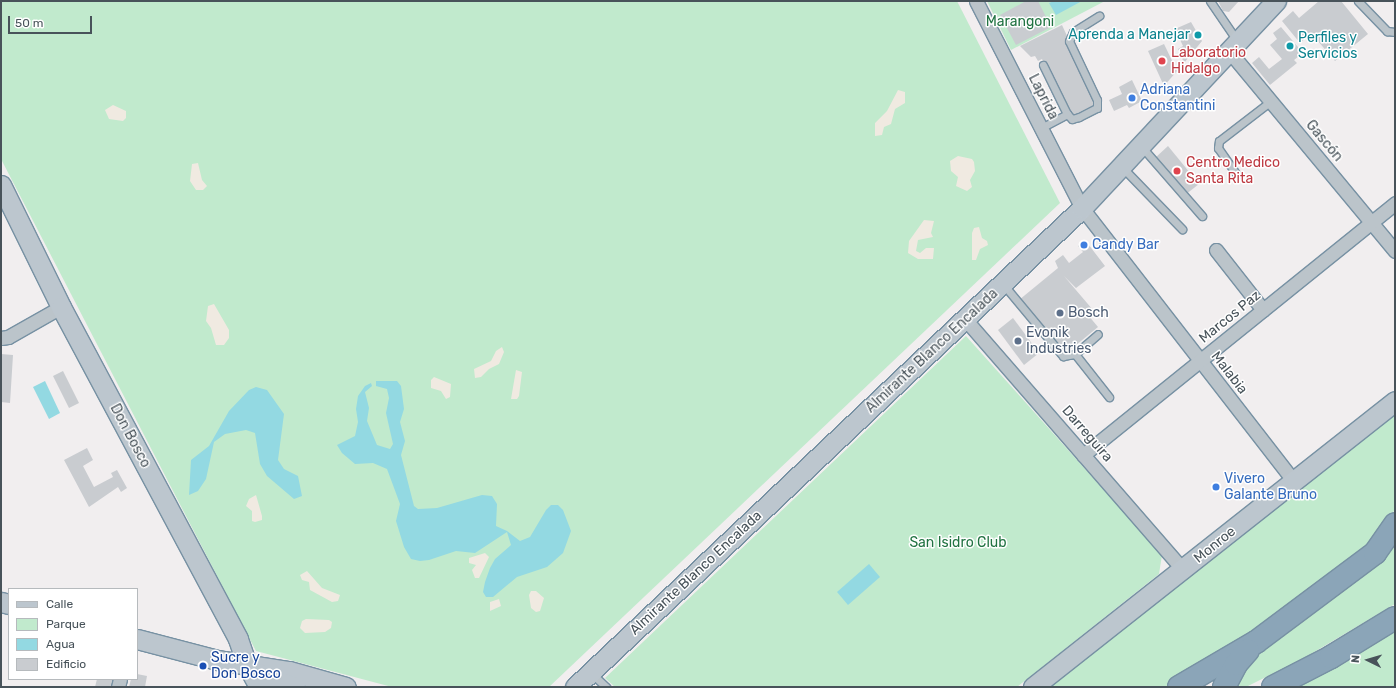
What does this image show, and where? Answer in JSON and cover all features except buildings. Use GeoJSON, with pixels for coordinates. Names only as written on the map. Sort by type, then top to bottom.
{"type":"FeatureCollection","features":[{"type":"Feature","properties":{"kind":"highway"},"geometry":{"type":"LineString","coordinates":[[1375,552],[1395,524]]}},
{"type":"Feature","properties":{"kind":"highway"},"geometry":{"type":"LineString","coordinates":[[1179,687],[1256,642],[1375,552],[1395,542]]}},
{"type":"Feature","properties":{"kind":"highway"},"geometry":{"type":"LineString","coordinates":[[1273,687],[1331,657],[1395,618]]}},
{"type":"Feature","properties":{"kind":"highway"},"geometry":{"type":"LineString","coordinates":[[1225,686],[1236,664],[1256,642]]}},
{"type":"Feature","properties":{"kind":"main road","name":"Almirante Blanco Encalada"},"geometry":{"type":"LineString","coordinates":[[575,687],[1082,208],[1276,1]]}},
{"type":"Feature","properties":{"kind":"main road","name":"Don Bosco"},"geometry":{"type":"LineString","coordinates":[[1,185],[61,307],[238,640],[247,665],[259,687]]}},
{"type":"Feature","properties":{"kind":"main road","name":"Monroe"},"geometry":{"type":"LineString","coordinates":[[1033,687],[1184,570],[1395,401]]}},
{"type":"Feature","properties":{"kind":"main road"},"geometry":{"type":"LineString","coordinates":[[138,639],[247,665],[289,671],[346,687]]}},
{"type":"Feature","properties":{"kind":"main road"},"geometry":{"type":"LineString","coordinates":[[247,665],[261,675],[295,687]]}},
{"type":"Feature","properties":{"kind":"street","name":"Laprida"},"geometry":{"type":"LineString","coordinates":[[976,1],[1082,208]]}},
{"type":"Feature","properties":{"kind":"street","name":"Gascón"},"geometry":{"type":"LineString","coordinates":[[1234,46],[1271,101],[1395,251]]}},
{"type":"Feature","properties":{"kind":"street","name":"Marcos Paz"},"geometry":{"type":"LineString","coordinates":[[1083,454],[1395,203]]}},
{"type":"Feature","properties":{"kind":"street","name":"Malabia"},"geometry":{"type":"LineString","coordinates":[[1082,208],[1199,362],[1294,481]]}},
{"type":"Feature","properties":{"kind":"street"},"geometry":{"type":"LineString","coordinates":[[1216,250],[1263,310]]}},
{"type":"Feature","properties":{"kind":"street"},"geometry":{"type":"LineString","coordinates":[[1,338],[8,337],[61,307]]}},
{"type":"Feature","properties":{"kind":"street","name":"Darreguira"},"geometry":{"type":"LineString","coordinates":[[965,319],[1184,570]]}},
{"type":"Feature","properties":{"kind":"lane"},"geometry":{"type":"LineString","coordinates":[[1210,1],[1234,46]]}},
{"type":"Feature","properties":{"kind":"lane"},"geometry":{"type":"LineString","coordinates":[[1358,1],[1387,31],[1395,32]]}},
{"type":"Feature","properties":{"kind":"lane"},"geometry":{"type":"LineString","coordinates":[[1043,65],[1067,114],[1072,118],[1079,117],[1097,108],[1097,100],[1069,41],[1073,32],[1099,16]]}},
{"type":"Feature","properties":{"kind":"lane"},"geometry":{"type":"LineString","coordinates":[[1237,175],[1221,154],[1218,148],[1219,141],[1271,101]]}},
{"type":"Feature","properties":{"kind":"lane"},"geometry":{"type":"LineString","coordinates":[[1041,128],[1067,114]]}},
{"type":"Feature","properties":{"kind":"lane"},"geometry":{"type":"LineString","coordinates":[[1141,145],[1202,216]]}},
{"type":"Feature","properties":{"kind":"lane"},"geometry":{"type":"LineString","coordinates":[[1121,166],[1182,229]]}},
{"type":"Feature","properties":{"kind":"lane"},"geometry":{"type":"LineString","coordinates":[[1003,284],[1063,356],[1075,354],[1098,334]]}},
{"type":"Feature","properties":{"kind":"lane"},"geometry":{"type":"LineString","coordinates":[[1075,354],[1109,397]]}},
{"type":"Feature","properties":{"kind":"lane"},"geometry":{"type":"LineString","coordinates":[[590,672],[606,687]]}},
{"type":"Feature","properties":{"kind":"green space"},"geometry":{"type":"Polygon","coordinates":[[[1,1],[957,1],[1060,203],[549,687],[392,687],[256,651],[1,159],[1,1]]]}},
{"type":"Feature","properties":{"kind":"green space","name":"Marangoni"},"geometry":{"type":"Polygon","coordinates":[[[987,1],[1105,1],[1011,50],[987,1]]]}},
{"type":"Feature","properties":{"kind":"green space","name":"San Isidro Club"},"geometry":{"type":"Polygon","coordinates":[[[966,336],[1162,555],[1159,574],[1017,687],[615,687],[605,678],[966,336]]]}},
{"type":"Feature","properties":{"kind":"green space"},"geometry":{"type":"Polygon","coordinates":[[[1395,408],[1395,509],[1383,530],[1365,550],[1262,629],[1171,687],[1046,687],[1395,408]]]}},
{"type":"Feature","properties":{"kind":"green space"},"geometry":{"type":"Polygon","coordinates":[[[1395,547],[1395,604],[1304,658],[1246,687],[1235,687],[1251,662],[1285,631],[1395,547]]]}},
{"type":"Feature","properties":{"kind":"green space"},"geometry":{"type":"Polygon","coordinates":[[[1395,626],[1395,687],[1286,687],[1395,626]]]}},
{"type":"Feature","properties":{"kind":"sand"},"geometry":{"type":"Polygon","coordinates":[[[898,90],[905,92],[905,103],[895,109],[891,124],[884,127],[882,135],[875,136],[875,123],[887,111],[898,90]]]}},
{"type":"Feature","properties":{"kind":"sand"},"geometry":{"type":"Polygon","coordinates":[[[113,105],[126,111],[126,118],[123,121],[109,119],[105,110],[113,105]]]}},
{"type":"Feature","properties":{"kind":"sand"},"geometry":{"type":"Polygon","coordinates":[[[958,156],[972,159],[974,162],[975,171],[970,180],[972,187],[967,191],[956,186],[958,177],[951,171],[950,161],[958,156]]]}},
{"type":"Feature","properties":{"kind":"sand"},"geometry":{"type":"Polygon","coordinates":[[[198,163],[202,180],[207,186],[203,190],[196,190],[190,181],[192,164],[198,163]]]}},
{"type":"Feature","properties":{"kind":"sand"},"geometry":{"type":"Polygon","coordinates":[[[924,220],[934,221],[931,233],[933,237],[918,240],[916,251],[920,253],[926,248],[934,248],[933,259],[918,259],[908,253],[909,241],[924,220]]]}},
{"type":"Feature","properties":{"kind":"sand"},"geometry":{"type":"Polygon","coordinates":[[[979,227],[982,238],[987,241],[988,245],[980,249],[976,260],[972,260],[972,233],[974,228],[979,227]]]}},
{"type":"Feature","properties":{"kind":"sand"},"geometry":{"type":"Polygon","coordinates":[[[214,304],[229,330],[229,338],[224,345],[216,345],[211,328],[206,321],[208,306],[214,304]]]}},
{"type":"Feature","properties":{"kind":"sand"},"geometry":{"type":"Polygon","coordinates":[[[502,347],[504,352],[499,364],[489,369],[481,377],[475,378],[474,369],[491,361],[496,351],[502,347]]]}},
{"type":"Feature","properties":{"kind":"sand"},"geometry":{"type":"Polygon","coordinates":[[[516,370],[522,372],[519,396],[517,399],[511,399],[516,370]]]}},
{"type":"Feature","properties":{"kind":"sand"},"geometry":{"type":"Polygon","coordinates":[[[434,377],[451,384],[450,397],[446,399],[441,391],[431,388],[431,380],[434,377]]]}},
{"type":"Feature","properties":{"kind":"sand"},"geometry":{"type":"Polygon","coordinates":[[[256,495],[262,520],[255,522],[252,521],[252,511],[246,506],[249,499],[256,495]]]}},
{"type":"Feature","properties":{"kind":"sand"},"geometry":{"type":"Polygon","coordinates":[[[485,553],[489,557],[479,578],[475,578],[472,570],[476,565],[469,563],[469,558],[485,553]]]}},
{"type":"Feature","properties":{"kind":"sand"},"geometry":{"type":"Polygon","coordinates":[[[307,571],[322,588],[340,595],[338,601],[332,602],[310,590],[309,582],[302,580],[300,575],[307,571]]]}},
{"type":"Feature","properties":{"kind":"sand"},"geometry":{"type":"Polygon","coordinates":[[[531,591],[536,591],[544,598],[540,611],[536,612],[531,608],[529,595],[531,591]]]}},
{"type":"Feature","properties":{"kind":"sand"},"geometry":{"type":"Polygon","coordinates":[[[499,599],[501,606],[490,611],[490,602],[499,599]]]}},
{"type":"Feature","properties":{"kind":"sand"},"geometry":{"type":"Polygon","coordinates":[[[306,619],[329,620],[332,622],[331,628],[325,632],[305,633],[300,628],[302,621],[306,619]]]}},
{"type":"Feature","properties":{"kind":"water"},"geometry":{"type":"Polygon","coordinates":[[[1054,1],[1082,1],[1056,15],[1049,3],[1054,1]]]}},
{"type":"Feature","properties":{"kind":"water"},"geometry":{"type":"Polygon","coordinates":[[[45,381],[60,413],[49,419],[33,387],[45,381]]]}},
{"type":"Feature","properties":{"kind":"water"},"geometry":{"type":"Polygon","coordinates":[[[376,381],[397,381],[401,386],[404,409],[400,422],[405,441],[401,455],[414,506],[418,509],[437,508],[482,495],[492,496],[497,504],[496,526],[507,531],[520,541],[530,537],[546,510],[551,505],[558,505],[563,510],[571,531],[563,553],[547,567],[517,577],[493,597],[486,597],[483,592],[485,582],[495,559],[511,545],[507,532],[475,553],[456,551],[429,560],[420,561],[411,559],[404,547],[396,521],[400,504],[387,469],[373,463],[355,464],[342,453],[337,445],[355,436],[358,422],[356,409],[358,396],[365,386],[371,383],[372,386],[365,392],[369,408],[367,421],[377,445],[390,449],[393,444],[386,413],[389,398],[387,389],[376,386],[376,381]]]}},
{"type":"Feature","properties":{"kind":"water"},"geometry":{"type":"Polygon","coordinates":[[[256,387],[267,390],[284,414],[278,460],[284,469],[298,476],[302,496],[294,499],[267,476],[260,464],[255,433],[246,430],[225,434],[214,442],[206,479],[198,491],[189,495],[191,460],[209,446],[229,411],[249,390],[256,387]]]}},
{"type":"Feature","properties":{"kind":"water"},"geometry":{"type":"Polygon","coordinates":[[[869,564],[880,577],[848,605],[837,592],[869,564]]]}},
{"type":"Feature","properties":{"kind":"place","name":"Aprenda a Manejar"},"geometry":{"type":"Point","coordinates":[1198,35]}},
{"type":"Feature","properties":{"kind":"place","name":"Perfiles y Servicios"},"geometry":{"type":"Point","coordinates":[1290,46]}},
{"type":"Feature","properties":{"kind":"place","name":"Laboratorio Hidalgo"},"geometry":{"type":"Point","coordinates":[1162,61]}},
{"type":"Feature","properties":{"kind":"place","name":"Adriana Constantini"},"geometry":{"type":"Point","coordinates":[1132,98]}},
{"type":"Feature","properties":{"kind":"place","name":"Centro Medico Santa Rita"},"geometry":{"type":"Point","coordinates":[1177,171]}},
{"type":"Feature","properties":{"kind":"place","name":"Candy Bar"},"geometry":{"type":"Point","coordinates":[1084,245]}},
{"type":"Feature","properties":{"kind":"place","name":"Bosch"},"geometry":{"type":"Point","coordinates":[1060,313]}},
{"type":"Feature","properties":{"kind":"place","name":"Evonik Industries"},"geometry":{"type":"Point","coordinates":[1018,341]}},
{"type":"Feature","properties":{"kind":"place","name":"Vivero Galante Bruno"},"geometry":{"type":"Point","coordinates":[1216,487]}},
{"type":"Feature","properties":{"kind":"place","name":"Sucre y Don Bosco"},"geometry":{"type":"Point","coordinates":[203,666]}}]}
